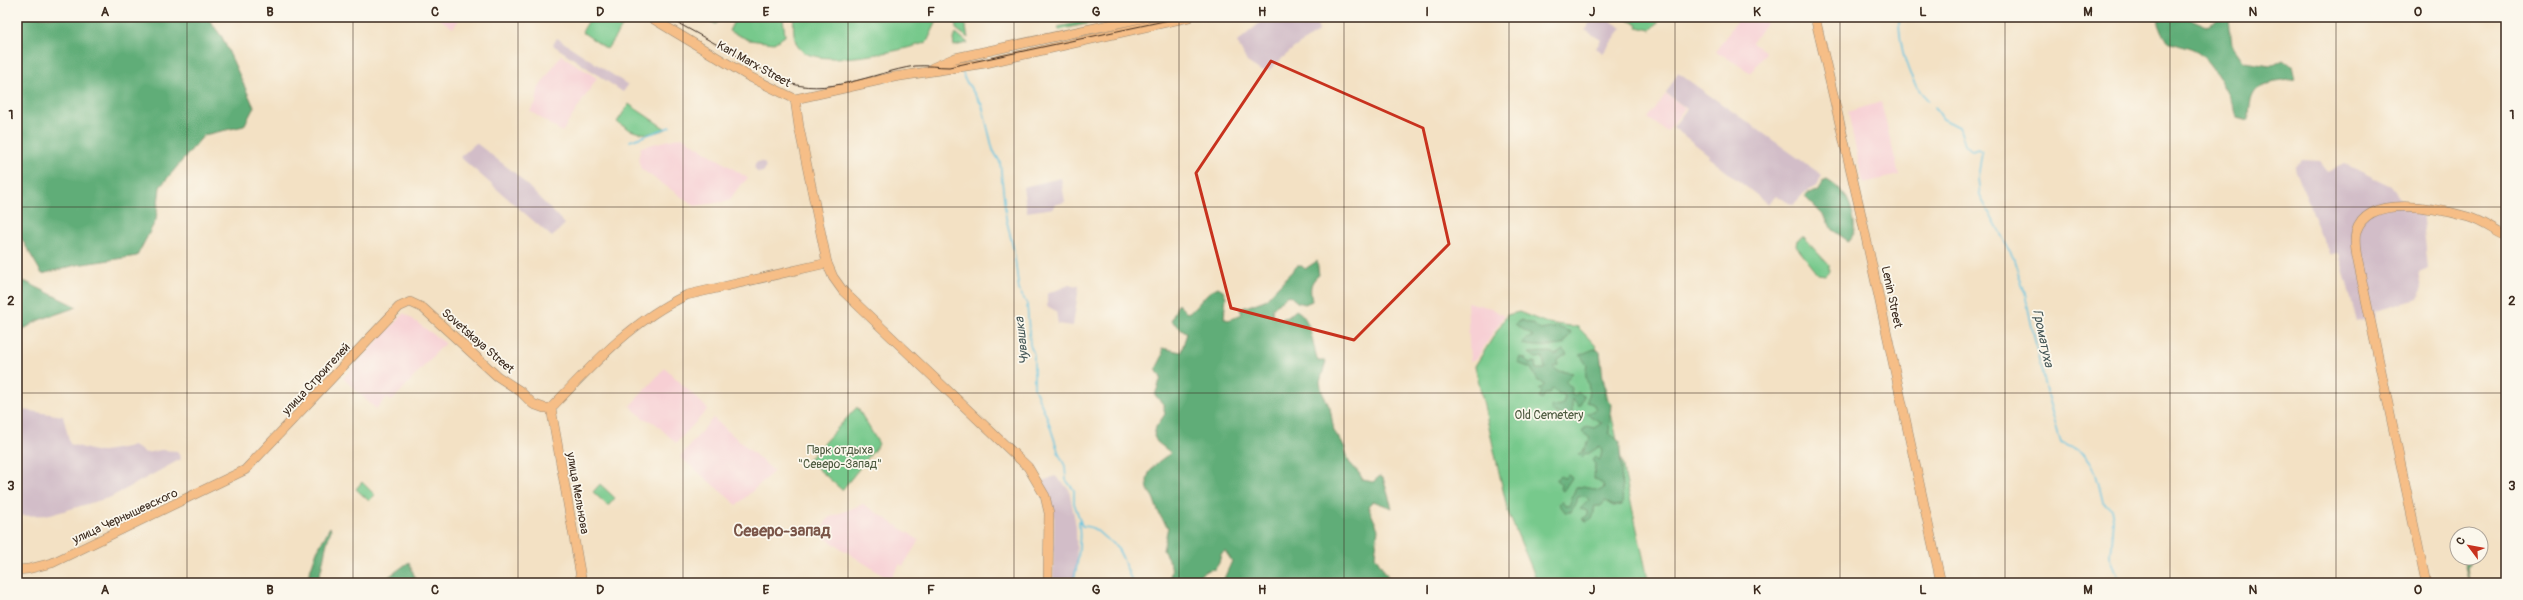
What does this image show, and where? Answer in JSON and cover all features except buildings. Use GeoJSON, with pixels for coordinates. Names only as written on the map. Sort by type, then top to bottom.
{"type":"FeatureCollection","features":[{"type":"Feature","properties":{"kind":"main road","name":"Karl Marx Street"},"geometry":{"type":"LineString","coordinates":[[650,17],[748,76],[795,99],[926,71],[986,63],[1189,17]]}},
{"type":"Feature","properties":{"kind":"main road","name":"Karl Marx Street"},"geometry":{"type":"LineString","coordinates":[[926,71],[955,58],[1146,17]]}},
{"type":"Feature","properties":{"kind":"main road","name":"Lenin Street"},"geometry":{"type":"LineString","coordinates":[[1815,17],[1831,92],[1860,210],[1941,583]]}},
{"type":"Feature","properties":{"kind":"main road"},"geometry":{"type":"LineString","coordinates":[[795,99],[799,127],[827,263],[833,276],[843,291],[1028,467],[1045,496],[1049,513],[1048,583]]}},
{"type":"Feature","properties":{"kind":"main road"},"geometry":{"type":"LineString","coordinates":[[2426,583],[2358,262],[2355,240],[2360,224],[2366,217],[2391,207],[2407,205],[2469,217],[2506,236]]}},
{"type":"Feature","properties":{"kind":"main road"},"geometry":{"type":"LineString","coordinates":[[551,408],[621,339],[666,304],[687,295],[827,263]]}},
{"type":"Feature","properties":{"kind":"main road","name":"Sovetskaya Street"},"geometry":{"type":"LineString","coordinates":[[410,302],[423,308],[497,376],[520,391],[533,404],[544,408],[551,408]]}},
{"type":"Feature","properties":{"kind":"main road","name":"улица Строителей"},"geometry":{"type":"LineString","coordinates":[[239,474],[304,409],[399,307],[410,302]]}},
{"type":"Feature","properties":{"kind":"main road","name":"улица Мельнова"},"geometry":{"type":"LineString","coordinates":[[551,408],[582,583]]}},
{"type":"Feature","properties":{"kind":"main road","name":"улица Чернышевского"},"geometry":{"type":"LineString","coordinates":[[17,570],[28,570],[52,563],[239,474]]}},
{"type":"Feature","properties":{"kind":"highlighted area"},"geometry":{"type":"Polygon","coordinates":[[[1271,61],[1423,128],[1449,244],[1354,340],[1231,308],[1196,173],[1271,61]]]}},
{"type":"Feature","properties":{"kind":"shaded area"},"geometry":{"type":"Polygon","coordinates":[[[437,17],[461,17],[453,28],[437,17]]]}},
{"type":"Feature","properties":{"kind":"shaded area"},"geometry":{"type":"Polygon","coordinates":[[[1267,17],[1274,22],[1281,17],[1293,17],[1299,22],[1315,17],[1319,31],[1294,48],[1269,70],[1261,71],[1247,62],[1237,42],[1267,17]]]}},
{"type":"Feature","properties":{"kind":"shaded area"},"geometry":{"type":"Polygon","coordinates":[[[1593,17],[1604,17],[1622,28],[1603,53],[1596,48],[1601,40],[1585,30],[1593,17]]]}},
{"type":"Feature","properties":{"kind":"shaded area"},"geometry":{"type":"Polygon","coordinates":[[[1739,17],[1770,17],[1752,43],[1766,52],[1751,73],[1716,51],[1739,17]]]}},
{"type":"Feature","properties":{"kind":"shaded area"},"geometry":{"type":"Polygon","coordinates":[[[557,38],[628,85],[623,92],[553,45],[557,38]]]}},
{"type":"Feature","properties":{"kind":"shaded area"},"geometry":{"type":"Polygon","coordinates":[[[561,55],[597,78],[562,132],[530,111],[536,103],[538,89],[561,55]]]}},
{"type":"Feature","properties":{"kind":"shaded area"},"geometry":{"type":"Polygon","coordinates":[[[1678,73],[1822,175],[1816,186],[1804,193],[1793,205],[1776,196],[1768,204],[1708,157],[1709,155],[1673,127],[1687,109],[1666,93],[1678,73]]]}},
{"type":"Feature","properties":{"kind":"shaded area"},"geometry":{"type":"Polygon","coordinates":[[[1666,94],[1685,108],[1667,132],[1648,118],[1666,94]]]}},
{"type":"Feature","properties":{"kind":"shaded area"},"geometry":{"type":"Polygon","coordinates":[[[1881,102],[1899,175],[1863,183],[1848,112],[1881,102]]]}},
{"type":"Feature","properties":{"kind":"shaded area"},"geometry":{"type":"Polygon","coordinates":[[[682,137],[748,178],[738,188],[729,201],[695,206],[641,169],[638,159],[641,147],[682,137]]]}},
{"type":"Feature","properties":{"kind":"shaded area"},"geometry":{"type":"Polygon","coordinates":[[[476,143],[516,174],[565,224],[552,237],[460,157],[476,143]]]}},
{"type":"Feature","properties":{"kind":"shaded area"},"geometry":{"type":"Polygon","coordinates":[[[2301,160],[2320,161],[2328,171],[2345,164],[2391,186],[2401,200],[2422,211],[2428,268],[2419,272],[2422,287],[2418,299],[2375,311],[2376,317],[2357,322],[2339,253],[2331,254],[2321,236],[2295,167],[2301,160]]]}},
{"type":"Feature","properties":{"kind":"shaded area"},"geometry":{"type":"Polygon","coordinates":[[[758,162],[762,162],[764,163],[764,171],[758,172],[755,169],[755,165],[758,162]]]}},
{"type":"Feature","properties":{"kind":"shaded area"},"geometry":{"type":"Polygon","coordinates":[[[1061,178],[1065,202],[1054,205],[1054,208],[1027,212],[1023,187],[1061,178]]]}},
{"type":"Feature","properties":{"kind":"shaded area"},"geometry":{"type":"Polygon","coordinates":[[[1069,285],[1079,286],[1073,326],[1058,324],[1056,311],[1047,306],[1047,294],[1069,285]]]}},
{"type":"Feature","properties":{"kind":"shaded area"},"geometry":{"type":"Polygon","coordinates":[[[1467,302],[1491,308],[1504,316],[1477,358],[1470,361],[1467,302]]]}},
{"type":"Feature","properties":{"kind":"shaded area"},"geometry":{"type":"Polygon","coordinates":[[[404,313],[445,343],[392,401],[387,397],[376,409],[343,378],[404,313]]]}},
{"type":"Feature","properties":{"kind":"shaded area"},"geometry":{"type":"Polygon","coordinates":[[[665,368],[708,409],[676,443],[655,423],[643,418],[630,406],[665,368]]]}},
{"type":"Feature","properties":{"kind":"shaded area"},"geometry":{"type":"Polygon","coordinates":[[[17,409],[63,416],[70,444],[98,452],[133,446],[146,453],[161,450],[177,451],[181,459],[111,497],[50,515],[17,516],[17,409]]]}},
{"type":"Feature","properties":{"kind":"shaded area"},"geometry":{"type":"Polygon","coordinates":[[[713,418],[774,471],[737,505],[680,457],[713,418]]]}},
{"type":"Feature","properties":{"kind":"shaded area"},"geometry":{"type":"Polygon","coordinates":[[[1055,476],[1069,489],[1076,526],[1077,570],[1073,583],[1053,583],[1054,516],[1043,481],[1055,476]]]}},
{"type":"Feature","properties":{"kind":"shaded area"},"geometry":{"type":"Polygon","coordinates":[[[863,504],[919,540],[903,566],[900,564],[890,580],[819,534],[828,518],[863,504]]]}},
{"type":"Feature","properties":{"kind":"green space"},"geometry":{"type":"Polygon","coordinates":[[[17,17],[207,17],[222,37],[254,107],[244,126],[204,135],[160,187],[156,220],[137,256],[76,265],[42,274],[17,231],[17,17]]]}},
{"type":"Feature","properties":{"kind":"green space"},"geometry":{"type":"Polygon","coordinates":[[[591,17],[611,17],[623,25],[607,49],[582,32],[591,17]]]}},
{"type":"Feature","properties":{"kind":"green space"},"geometry":{"type":"Polygon","coordinates":[[[702,17],[723,17],[716,24],[702,17]]]}},
{"type":"Feature","properties":{"kind":"green space"},"geometry":{"type":"Polygon","coordinates":[[[736,17],[783,17],[785,36],[774,43],[749,40],[729,31],[736,17]]]}},
{"type":"Feature","properties":{"kind":"green space"},"geometry":{"type":"Polygon","coordinates":[[[794,17],[939,17],[927,42],[916,46],[861,56],[824,58],[809,55],[800,49],[795,38],[794,17]]]}},
{"type":"Feature","properties":{"kind":"green space"},"geometry":{"type":"Polygon","coordinates":[[[955,17],[964,17],[968,38],[956,29],[955,17]]]}},
{"type":"Feature","properties":{"kind":"green space"},"geometry":{"type":"Polygon","coordinates":[[[1092,17],[1105,17],[1107,19],[1059,30],[1058,27],[1091,20],[1092,17]]]}},
{"type":"Feature","properties":{"kind":"green space"},"geometry":{"type":"Polygon","coordinates":[[[1620,17],[1658,17],[1660,20],[1651,30],[1637,27],[1638,24],[1620,17]]]}},
{"type":"Feature","properties":{"kind":"green space"},"geometry":{"type":"Polygon","coordinates":[[[2158,17],[2186,17],[2207,26],[2215,22],[2218,17],[2229,19],[2232,45],[2244,62],[2270,66],[2283,59],[2292,66],[2295,79],[2266,84],[2260,88],[2255,92],[2252,99],[2249,120],[2238,117],[2222,84],[2207,61],[2194,51],[2169,41],[2161,29],[2158,17]]]}},
{"type":"Feature","properties":{"kind":"green space"},"geometry":{"type":"Polygon","coordinates":[[[956,33],[968,43],[954,46],[953,39],[956,33]]]}},
{"type":"Feature","properties":{"kind":"green space"},"geometry":{"type":"Polygon","coordinates":[[[629,104],[666,129],[653,133],[641,133],[635,132],[617,122],[629,104]]]}},
{"type":"Feature","properties":{"kind":"green space"},"geometry":{"type":"Polygon","coordinates":[[[1827,180],[1842,192],[1851,207],[1854,220],[1854,232],[1848,241],[1834,231],[1823,215],[1805,197],[1808,193],[1818,191],[1822,182],[1827,180]]]}},
{"type":"Feature","properties":{"kind":"green space"},"geometry":{"type":"Polygon","coordinates":[[[1803,237],[1829,265],[1829,271],[1825,275],[1818,274],[1796,246],[1797,240],[1803,237]]]}},
{"type":"Feature","properties":{"kind":"green space"},"geometry":{"type":"Polygon","coordinates":[[[1317,261],[1319,275],[1313,281],[1311,286],[1312,301],[1305,304],[1297,302],[1289,295],[1273,308],[1272,314],[1280,319],[1288,317],[1296,310],[1305,319],[1311,332],[1318,361],[1326,361],[1320,382],[1322,392],[1330,408],[1334,431],[1344,446],[1349,462],[1363,480],[1373,482],[1380,476],[1383,478],[1392,508],[1373,501],[1368,506],[1378,529],[1375,556],[1392,583],[1222,583],[1232,561],[1225,551],[1221,554],[1219,563],[1215,569],[1208,570],[1186,583],[1167,583],[1171,573],[1171,566],[1163,550],[1168,527],[1163,521],[1147,482],[1150,471],[1153,467],[1171,453],[1157,442],[1154,436],[1156,427],[1165,414],[1163,404],[1155,395],[1161,378],[1156,369],[1163,355],[1162,348],[1181,352],[1187,333],[1171,321],[1178,304],[1187,313],[1195,308],[1208,293],[1218,287],[1223,290],[1226,297],[1224,318],[1228,320],[1242,314],[1240,309],[1265,300],[1297,266],[1302,266],[1305,269],[1317,261]]]}},
{"type":"Feature","properties":{"kind":"green space"},"geometry":{"type":"Polygon","coordinates":[[[17,280],[26,282],[77,307],[39,320],[17,333],[17,280]]]}},
{"type":"Feature","properties":{"kind":"green space","name":"Old Cemetery"},"geometry":{"type":"Polygon","coordinates":[[[1519,312],[1547,323],[1578,327],[1596,346],[1649,583],[1538,583],[1508,512],[1475,366],[1507,315],[1519,312]]]}},
{"type":"Feature","properties":{"kind":"green space"},"geometry":{"type":"Polygon","coordinates":[[[1521,320],[1533,324],[1540,330],[1558,327],[1571,332],[1563,345],[1532,346],[1522,344],[1523,341],[1533,336],[1515,324],[1521,320]]]}},
{"type":"Feature","properties":{"kind":"green space"},"geometry":{"type":"Polygon","coordinates":[[[1594,349],[1600,351],[1605,397],[1611,403],[1609,433],[1620,442],[1622,505],[1613,506],[1605,501],[1601,506],[1595,506],[1593,517],[1587,521],[1582,519],[1588,515],[1588,511],[1580,509],[1589,500],[1585,496],[1578,497],[1571,512],[1565,512],[1559,504],[1562,500],[1565,505],[1569,506],[1576,488],[1584,486],[1599,491],[1604,488],[1603,484],[1594,479],[1595,464],[1592,460],[1595,457],[1600,460],[1602,451],[1600,446],[1588,454],[1585,453],[1582,458],[1578,454],[1583,452],[1590,438],[1582,432],[1586,426],[1594,428],[1602,423],[1587,414],[1596,409],[1593,404],[1587,402],[1589,388],[1586,374],[1587,365],[1580,355],[1594,349]]]}},
{"type":"Feature","properties":{"kind":"green space"},"geometry":{"type":"Polygon","coordinates":[[[1563,350],[1567,354],[1558,360],[1558,365],[1553,367],[1558,371],[1573,373],[1565,381],[1572,388],[1571,394],[1574,396],[1579,392],[1584,397],[1579,407],[1572,399],[1572,413],[1567,417],[1551,411],[1552,406],[1562,405],[1565,397],[1563,394],[1559,395],[1553,388],[1549,394],[1545,394],[1542,399],[1539,398],[1542,392],[1539,389],[1544,386],[1543,382],[1538,381],[1531,368],[1518,363],[1520,357],[1526,359],[1529,364],[1535,362],[1536,369],[1545,369],[1543,357],[1536,358],[1529,353],[1551,352],[1555,355],[1563,350]]]}},
{"type":"Feature","properties":{"kind":"green space","name":"Парк отдыха \"Северо-Запад\""},"geometry":{"type":"Polygon","coordinates":[[[857,407],[879,444],[842,490],[808,460],[857,407]]]}},
{"type":"Feature","properties":{"kind":"green space"},"geometry":{"type":"Polygon","coordinates":[[[1568,475],[1572,478],[1563,491],[1560,489],[1561,484],[1556,480],[1560,476],[1564,478],[1568,475]]]}},
{"type":"Feature","properties":{"kind":"green space"},"geometry":{"type":"Polygon","coordinates":[[[362,482],[375,495],[369,501],[356,489],[362,482]]]}},
{"type":"Feature","properties":{"kind":"green space"},"geometry":{"type":"Polygon","coordinates":[[[600,484],[615,498],[608,506],[593,492],[600,484]]]}},
{"type":"Feature","properties":{"kind":"green space"},"geometry":{"type":"Polygon","coordinates":[[[330,527],[331,530],[317,583],[306,583],[317,551],[330,527]]]}},
{"type":"Feature","properties":{"kind":"green space"},"geometry":{"type":"Polygon","coordinates":[[[409,562],[417,583],[380,583],[409,562]]]}},
{"type":"Feature","properties":{"kind":"green space"},"geometry":{"type":"Polygon","coordinates":[[[2466,566],[2469,566],[2470,582],[2466,566]]]}},
{"type":"Feature","properties":{"kind":"waterway","name":"Громатуха"},"geometry":{"type":"LineString","coordinates":[[1899,17],[1899,28],[1906,62],[1915,83],[1928,100]]}},
{"type":"Feature","properties":{"kind":"waterway","name":"Чувашка"},"geometry":{"type":"LineString","coordinates":[[963,72],[964,78],[982,105],[993,150],[1000,162],[1006,218],[1014,251],[1019,290],[1027,304],[1030,345],[1034,354],[1034,388],[1047,417],[1059,454],[1065,466],[1066,480],[1074,490],[1074,503],[1082,526],[1094,529],[1116,546],[1133,583]]}},
{"type":"Feature","properties":{"kind":"waterway","name":"Громатуха"},"geometry":{"type":"LineString","coordinates":[[1935,107],[1943,119],[1959,127],[1965,144],[1972,151],[1978,149],[1982,152],[1978,178],[1980,196],[2013,257],[2025,294],[2045,388],[2061,443],[2076,449],[2088,458],[2098,479],[2103,502],[2111,508],[2113,519],[2110,556],[2120,583]]}},
{"type":"Feature","properties":{"kind":"waterway"},"geometry":{"type":"LineString","coordinates":[[630,141],[670,127]]}},
{"type":"Feature","properties":{"kind":"waterway"},"geometry":{"type":"LineString","coordinates":[[1073,583],[1079,553],[1079,521]]}},
{"type":"Feature","properties":{"kind":"tram line"},"geometry":{"type":"LineString","coordinates":[[667,17],[783,81],[799,86],[816,87],[832,86],[915,66],[949,67],[1183,17]]}},
{"type":"Feature","properties":{"kind":"district","name":"Северо-запад"},"geometry":{"type":"Point","coordinates":[782,530]}}]}
